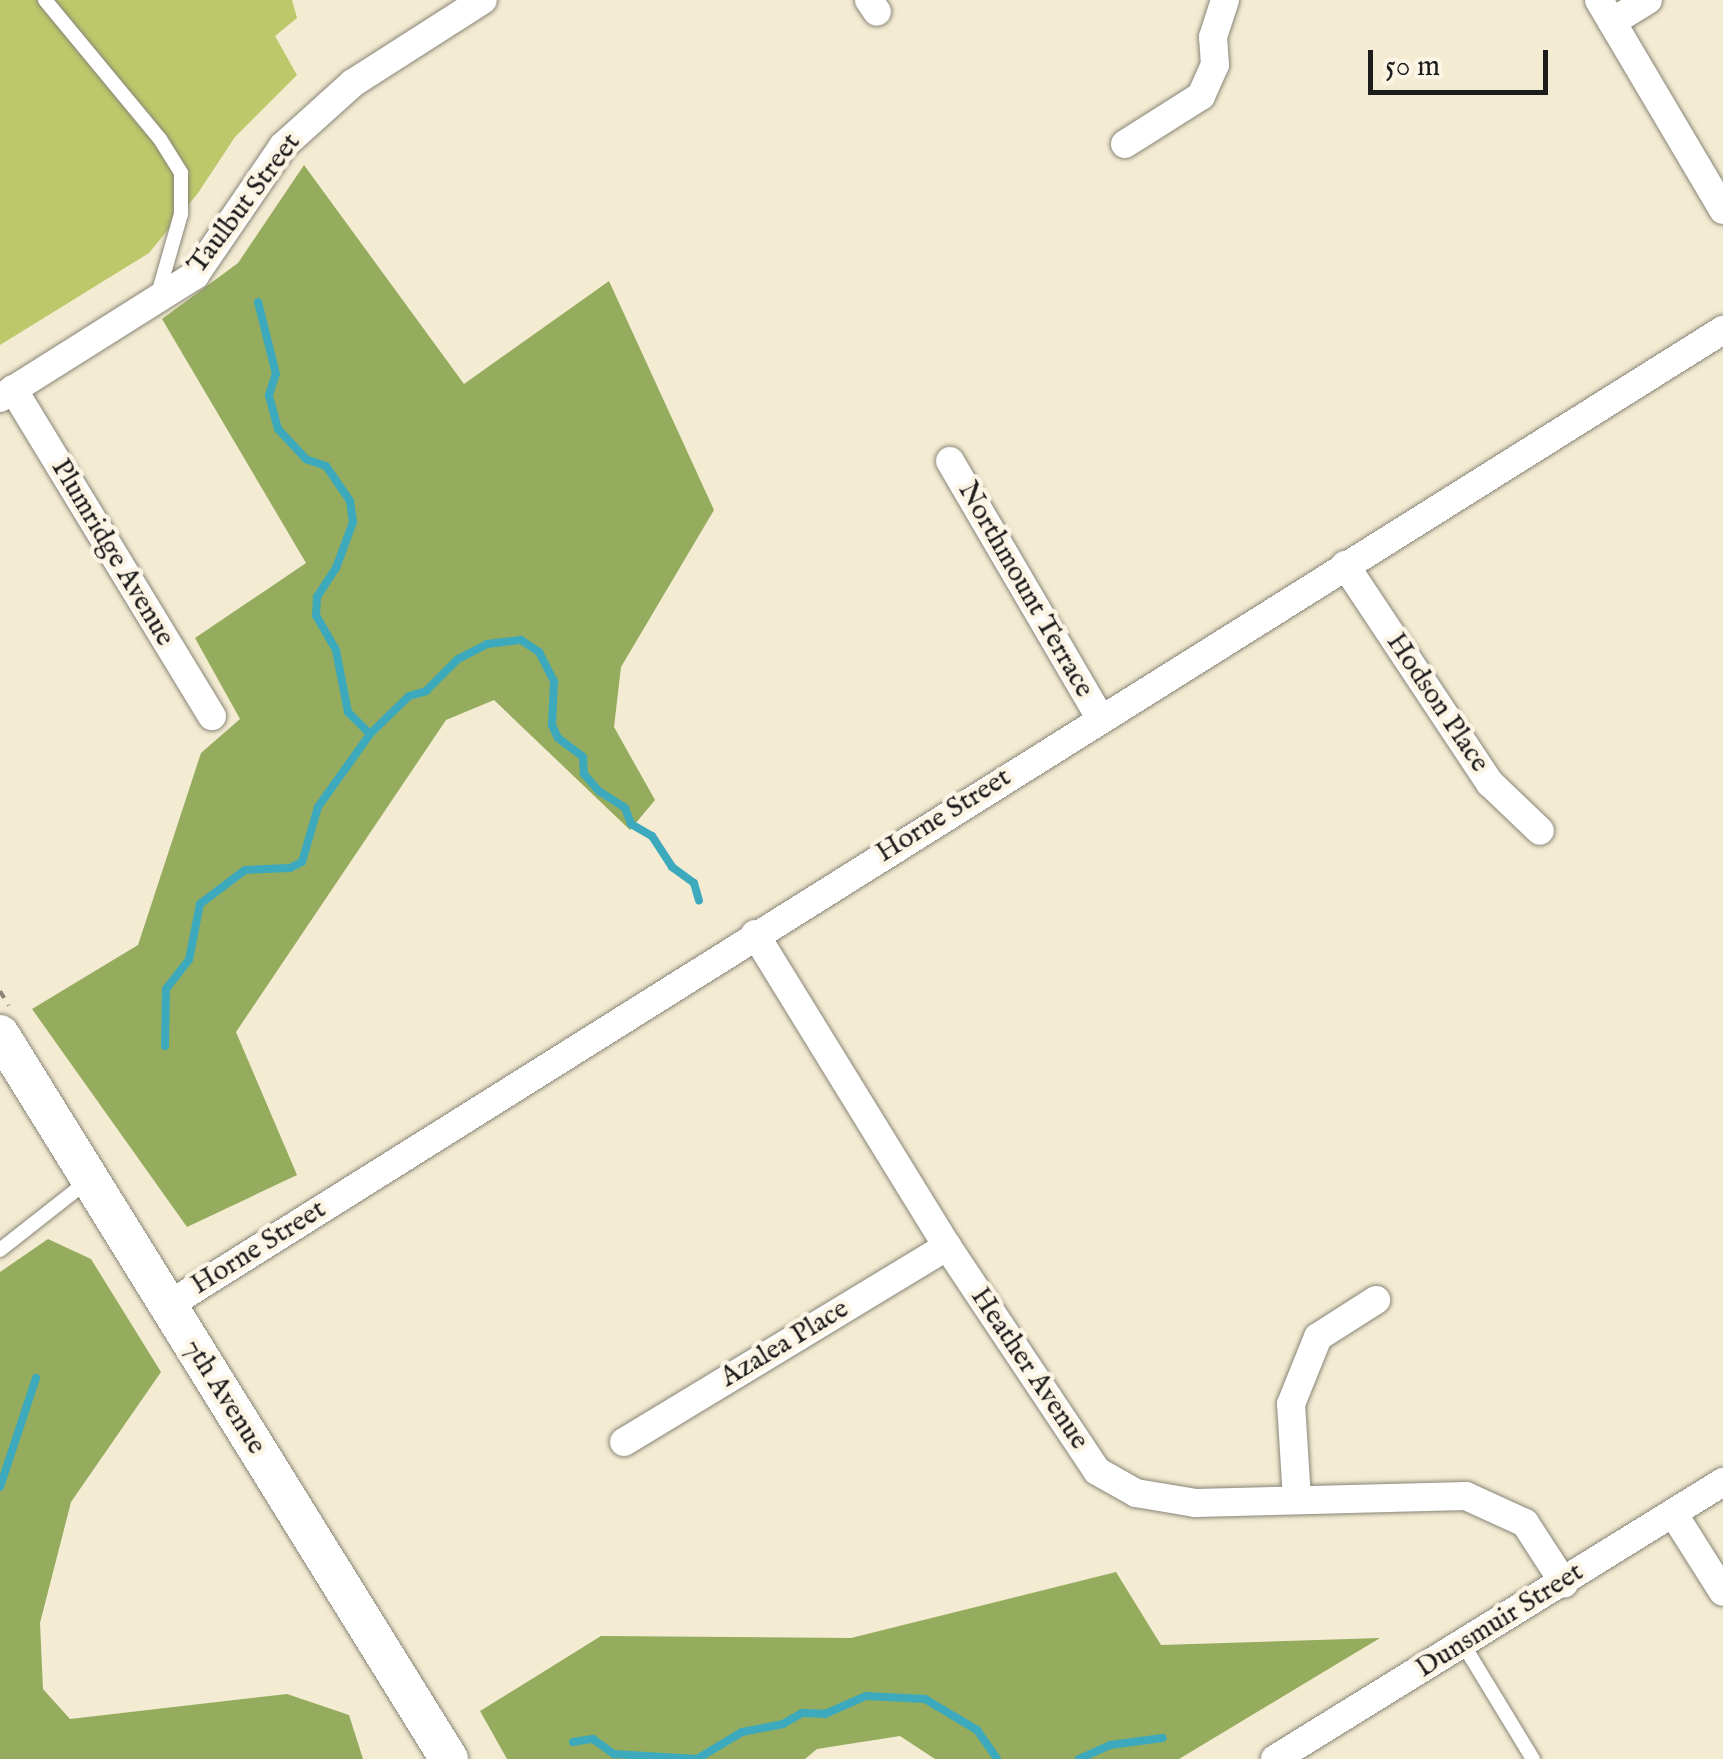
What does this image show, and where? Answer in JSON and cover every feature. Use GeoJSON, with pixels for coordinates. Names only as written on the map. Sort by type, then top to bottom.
{"type":"FeatureCollection","features":[{"type":"Feature","properties":{"kind":"street","name":"Taulbut Street"},"geometry":{"type":"LineString","coordinates":[[7,393],[195,275],[284,146],[339,95],[483,0]]}},
{"type":"Feature","properties":{"kind":"street"},"geometry":{"type":"LineString","coordinates":[[1125,144],[1201,96],[1214,65],[1213,37],[1225,0]]}},
{"type":"Feature","properties":{"kind":"street"},"geometry":{"type":"LineString","coordinates":[[1648,0],[1606,11],[1723,210]]}},
{"type":"Feature","properties":{"kind":"street","name":"Horne Street"},"geometry":{"type":"LineString","coordinates":[[167,1306],[1723,330]]}},
{"type":"Feature","properties":{"kind":"street","name":"Plumridge Avenue"},"geometry":{"type":"LineString","coordinates":[[7,393],[212,716]]}},
{"type":"Feature","properties":{"kind":"street","name":"Northmount Terrace"},"geometry":{"type":"LineString","coordinates":[[950,461],[1100,718]]}},
{"type":"Feature","properties":{"kind":"street","name":"Hodson Place"},"geometry":{"type":"LineString","coordinates":[[1345,565],[1490,783],[1540,830]]}},
{"type":"Feature","properties":{"kind":"street","name":"Heather Avenue"},"geometry":{"type":"LineString","coordinates":[[756,934],[947,1246],[1097,1470],[1136,1494],[1196,1503],[1466,1496],[1526,1523],[1564,1582]]}},
{"type":"Feature","properties":{"kind":"street","name":"7th Avenue"},"geometry":{"type":"LineString","coordinates":[[0,1034],[450,1759]]}},
{"type":"Feature","properties":{"kind":"street","name":"Azalea Place"},"geometry":{"type":"LineString","coordinates":[[624,1442],[947,1246]]}},
{"type":"Feature","properties":{"kind":"street"},"geometry":{"type":"LineString","coordinates":[[1297,1498],[1290,1404],[1318,1337],[1376,1300]]}},
{"type":"Feature","properties":{"kind":"street","name":"Dunsmuir Street"},"geometry":{"type":"LineString","coordinates":[[1275,1759],[1723,1482]]}},
{"type":"Feature","properties":{"kind":"street"},"geometry":{"type":"LineString","coordinates":[[1673,1514],[1723,1592]]}},
{"type":"Feature","properties":{"kind":"lane"},"geometry":{"type":"LineString","coordinates":[[45,0],[160,139],[181,174],[181,214],[156,300]]}},
{"type":"Feature","properties":{"kind":"lane"},"geometry":{"type":"LineString","coordinates":[[0,1250],[89,1180]]}},
{"type":"Feature","properties":{"kind":"lane"},"geometry":{"type":"LineString","coordinates":[[1463,1644],[1533,1759]]}},
{"type":"Feature","properties":{"kind":"green space"},"geometry":{"type":"Polygon","coordinates":[[[0,0],[292,0],[297,18],[275,36],[297,75],[235,137],[198,193],[149,253],[0,345],[0,0]]]}},
{"type":"Feature","properties":{"kind":"green space"},"geometry":{"type":"Polygon","coordinates":[[[304,165],[464,384],[609,281],[714,510],[621,667],[614,727],[655,800],[630,830],[494,700],[446,720],[236,1032],[297,1175],[187,1227],[32,1009],[138,945],[201,753],[240,719],[195,638],[306,563],[162,319],[238,263],[304,165]]]}},
{"type":"Feature","properties":{"kind":"green space"},"geometry":{"type":"Polygon","coordinates":[[[48,1239],[91,1259],[161,1372],[71,1502],[40,1623],[43,1689],[70,1719],[287,1694],[349,1715],[363,1759],[0,1759],[0,1272],[48,1239]]]}},
{"type":"Feature","properties":{"kind":"green space"},"geometry":{"type":"Polygon","coordinates":[[[1116,1572],[1161,1645],[1380,1638],[1179,1759],[935,1759],[900,1736],[817,1749],[805,1759],[507,1759],[480,1711],[601,1636],[851,1638],[1116,1572]]]}},
{"type":"Feature","properties":{"kind":"waterway"},"geometry":{"type":"LineString","coordinates":[[165,1046],[166,989],[189,960],[200,904],[245,870],[290,868],[302,862],[318,807],[370,734],[348,712],[336,650],[316,616],[317,597],[336,568],[353,522],[350,501],[326,466],[306,459],[278,429],[269,395],[276,374],[258,302]]}},
{"type":"Feature","properties":{"kind":"waterway"},"geometry":{"type":"LineString","coordinates":[[370,734],[409,696],[426,691],[458,659],[487,644],[521,640],[539,652],[554,682],[552,725],[558,738],[583,757],[584,774],[599,791],[625,808],[631,824],[652,836],[672,867],[694,883],[699,900]]}},
{"type":"Feature","properties":{"kind":"waterway"},"geometry":{"type":"LineString","coordinates":[[0,1487],[36,1378]]}},
{"type":"Feature","properties":{"kind":"waterway"},"geometry":{"type":"LineString","coordinates":[[573,1742],[593,1739],[614,1754],[697,1759],[742,1732],[783,1724],[802,1713],[825,1714],[866,1696],[925,1699],[977,1730],[997,1759]]}},
{"type":"Feature","properties":{"kind":"waterway"},"geometry":{"type":"LineString","coordinates":[[1079,1759],[1110,1745],[1163,1738]]}}]}
